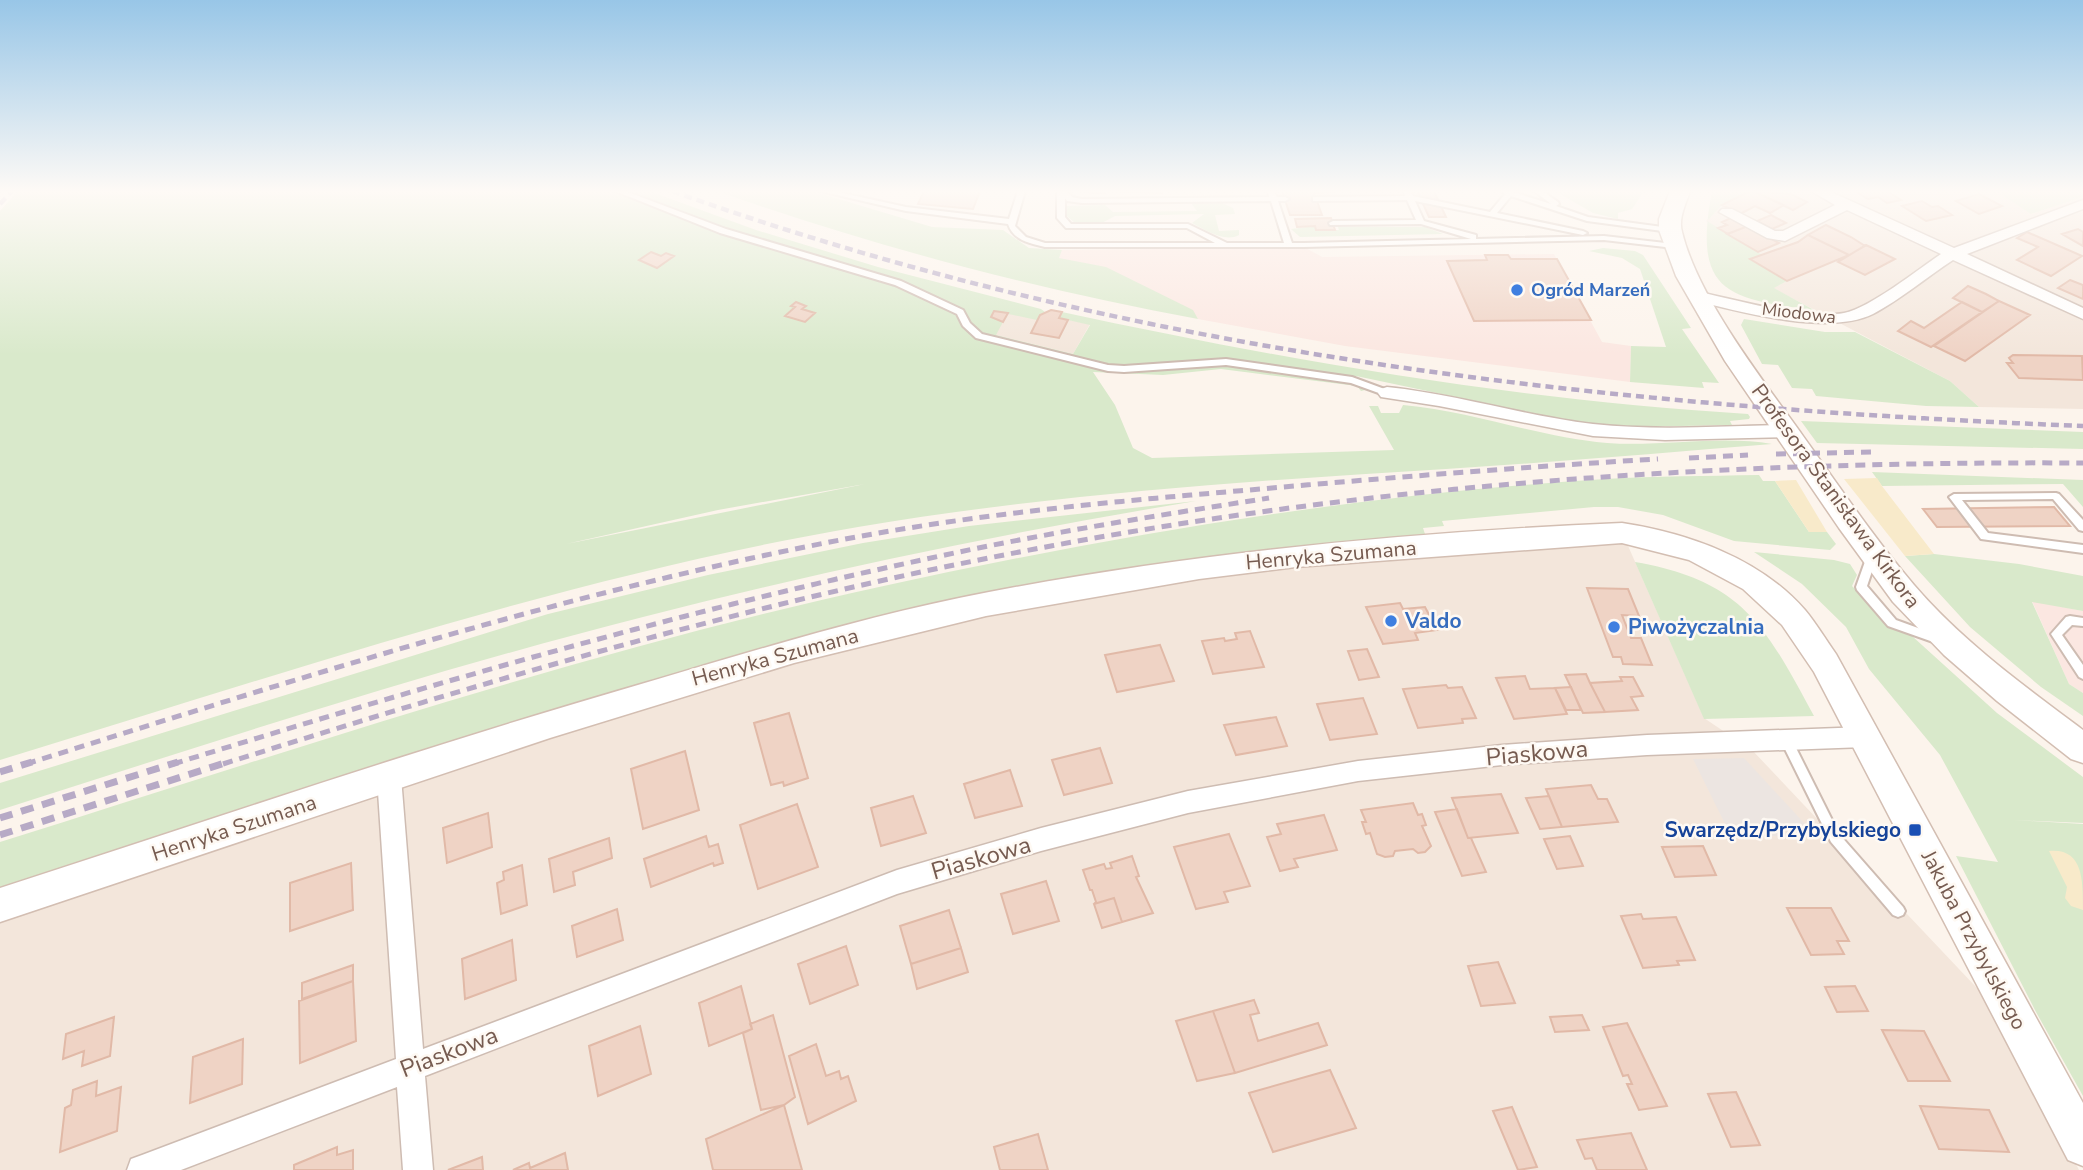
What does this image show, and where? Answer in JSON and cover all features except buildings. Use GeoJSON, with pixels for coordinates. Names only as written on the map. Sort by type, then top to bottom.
{"type":"FeatureCollection","features":[{"type":"Feature","properties":{"kind":"street","name":"Profesora Stanisława Kirkora"},"geometry":{"type":"LineString","coordinates":[[1675,246],[1699,297],[1737,361],[1873,554],[1955,646],[2008,692],[2083,749]]}},
{"type":"Feature","properties":{"kind":"street"},"geometry":{"type":"LineString","coordinates":[[1930,246],[2083,314]]}},
{"type":"Feature","properties":{"kind":"street","name":"Miodowa"},"geometry":{"type":"LineString","coordinates":[[1699,297],[1802,317],[1845,318],[1867,310],[1950,255],[1975,246]]}},
{"type":"Feature","properties":{"kind":"street"},"geometry":{"type":"LineString","coordinates":[[1387,393],[1454,400],[1545,422],[1592,430],[1635,434],[1786,432]]}},
{"type":"Feature","properties":{"kind":"street","name":"Jakuba Przybylskiego"},"geometry":{"type":"LineString","coordinates":[[1577,535],[1622,533],[1662,540],[1714,559],[1753,581],[1784,607],[1810,638],[2083,1145]]}},
{"type":"Feature","properties":{"kind":"street","name":"Henryka Szumana"},"geometry":{"type":"LineString","coordinates":[[0,905],[674,685],[870,631],[986,604],[1108,582],[1296,556],[1577,535]]}},
{"type":"Feature","properties":{"kind":"street","name":"Piaskowa"},"geometry":{"type":"LineString","coordinates":[[142,1170],[897,882],[1141,814],[1287,782],[1443,761],[1641,744],[1865,737]]}},
{"type":"Feature","properties":{"kind":"street"},"geometry":{"type":"LineString","coordinates":[[389,777],[418,1170]]}},
{"type":"Feature","properties":{"kind":"lane"},"geometry":{"type":"LineString","coordinates":[[771,246],[898,284],[960,312],[966,324],[979,335],[1033,351],[1124,369],[1226,362],[1352,380],[1387,393]]}},
{"type":"Feature","properties":{"kind":"lane"},"geometry":{"type":"LineString","coordinates":[[1044,246],[1118,246]]}},
{"type":"Feature","properties":{"kind":"lane"},"geometry":{"type":"LineString","coordinates":[[2083,527],[2056,496],[1954,497],[1985,536],[2083,550]]}},
{"type":"Feature","properties":{"kind":"lane"},"geometry":{"type":"LineString","coordinates":[[2083,622],[2070,620],[2056,634],[2083,674]]}},
{"type":"Feature","properties":{"kind":"lane"},"geometry":{"type":"LineString","coordinates":[[1786,739],[1835,838],[1898,911]]}},
{"type":"Feature","properties":{"kind":"shaded area"},"geometry":{"type":"Polygon","coordinates":[[[1738,246],[2083,246],[2083,409],[1979,407],[1950,381],[1773,288],[1787,281],[1750,259],[1738,246]]]}},
{"type":"Feature","properties":{"kind":"shaded area"},"geometry":{"type":"Polygon","coordinates":[[[1304,247],[1322,257],[1554,254],[1602,342],[1631,346],[1630,382],[1345,346],[1198,319],[1192,310],[1059,258],[1062,250],[1304,247]]]}},
{"type":"Feature","properties":{"kind":"shaded area"},"geometry":{"type":"Polygon","coordinates":[[[994,311],[1043,315],[1045,312],[1062,312],[1060,318],[1090,324],[1073,354],[995,335],[991,317],[994,311]]]}},
{"type":"Feature","properties":{"kind":"shaded area"},"geometry":{"type":"Polygon","coordinates":[[[1625,539],[1704,718],[1753,751],[1993,1005],[2079,1170],[0,1170],[0,916],[669,694],[951,618],[1211,573],[1625,539]]]}},
{"type":"Feature","properties":{"kind":"shaded area"},"geometry":{"type":"Polygon","coordinates":[[[2032,601],[2083,611],[2083,693],[2069,684],[2032,601]]]}},
{"type":"Feature","properties":{"kind":"shaded area"},"geometry":{"type":"Polygon","coordinates":[[[1744,758],[1816,836],[1731,836],[1693,759],[1744,758]]]}},
{"type":"Feature","properties":{"kind":"green space"},"geometry":{"type":"Polygon","coordinates":[[[0,246],[807,246],[878,267],[1041,309],[1045,312],[1037,320],[994,311],[991,317],[1003,322],[996,335],[1073,354],[1090,325],[1059,318],[1062,312],[1233,347],[1403,376],[1575,399],[1748,414],[1750,417],[1730,421],[1732,425],[1631,427],[1584,424],[1356,376],[1355,383],[1369,389],[1361,391],[1357,386],[1221,369],[1163,375],[1093,372],[1115,405],[1133,448],[1152,458],[1394,450],[1369,406],[1378,406],[1381,413],[1399,413],[1403,405],[1607,443],[1732,441],[1772,444],[1151,490],[1004,506],[858,527],[641,572],[533,600],[319,662],[0,760],[0,246]],[[865,484],[718,510],[566,544],[865,484]]]}},
{"type":"Feature","properties":{"kind":"green space"},"geometry":{"type":"Polygon","coordinates":[[[887,246],[1026,246],[1062,250],[1059,258],[1106,267],[1193,310],[1198,319],[1015,280],[887,246]]]}},
{"type":"Feature","properties":{"kind":"green space"},"geometry":{"type":"Polygon","coordinates":[[[1707,246],[1747,246],[1762,255],[1751,260],[1787,281],[1774,288],[1814,310],[1758,301],[1738,294],[1722,284],[1712,270],[1707,246]]]}},
{"type":"Feature","properties":{"kind":"green space"},"geometry":{"type":"Polygon","coordinates":[[[1603,248],[1635,251],[1643,255],[1691,328],[1682,329],[1719,383],[1702,382],[1704,388],[1630,382],[1631,346],[1666,347],[1640,269],[1622,258],[1589,251],[1603,248]]]}},
{"type":"Feature","properties":{"kind":"green space"},"geometry":{"type":"Polygon","coordinates":[[[1744,319],[1825,332],[1855,332],[1950,381],[1979,407],[1926,406],[1816,396],[1812,389],[1792,388],[1778,365],[1762,364],[1741,325],[1744,319]]]}},
{"type":"Feature","properties":{"kind":"green space"},"geometry":{"type":"Polygon","coordinates":[[[1801,421],[2083,432],[2083,449],[1817,443],[1801,421]]]}},
{"type":"Feature","properties":{"kind":"green space"},"geometry":{"type":"Polygon","coordinates":[[[1872,472],[2083,480],[2083,507],[2063,484],[1882,486],[1872,472]]]}},
{"type":"Feature","properties":{"kind":"green space"},"geometry":{"type":"Polygon","coordinates":[[[1759,475],[1763,481],[1775,481],[1809,532],[1827,532],[1836,544],[1830,550],[1734,541],[1663,515],[1618,507],[1594,507],[1442,521],[1444,526],[1423,528],[1426,537],[858,624],[689,669],[0,893],[0,842],[327,738],[547,672],[768,613],[1059,550],[1331,506],[1605,479],[1759,475]]]}},
{"type":"Feature","properties":{"kind":"green space"},"geometry":{"type":"Polygon","coordinates":[[[1196,501],[918,553],[643,617],[400,684],[0,810],[0,783],[548,614],[708,575],[863,543],[969,526],[1196,501]]]}},
{"type":"Feature","properties":{"kind":"green space"},"geometry":{"type":"Polygon","coordinates":[[[1754,552],[1850,564],[1857,575],[1852,586],[1892,626],[1912,636],[1997,713],[2083,777],[2083,823],[2013,820],[2083,824],[2083,1096],[2036,1012],[1956,856],[1998,862],[1940,755],[1869,669],[1846,627],[1802,584],[1754,552]]]}},
{"type":"Feature","properties":{"kind":"green space"},"geometry":{"type":"Polygon","coordinates":[[[1934,554],[2019,564],[2083,576],[2083,611],[2032,602],[2069,684],[2083,693],[2083,716],[2041,687],[1970,627],[1905,556],[1934,554]]]}},
{"type":"Feature","properties":{"kind":"green space"},"geometry":{"type":"Polygon","coordinates":[[[1635,562],[1672,570],[1702,581],[1727,595],[1747,612],[1781,657],[1814,716],[1704,719],[1635,562]]]}},
{"type":"Feature","properties":{"kind":"sand"},"geometry":{"type":"Polygon","coordinates":[[[1877,478],[1934,554],[1905,556],[1844,479],[1877,478]]]}},
{"type":"Feature","properties":{"kind":"sand"},"geometry":{"type":"Polygon","coordinates":[[[1796,480],[1827,532],[1809,532],[1775,481],[1796,480]]]}},
{"type":"Feature","properties":{"kind":"sand"},"geometry":{"type":"Polygon","coordinates":[[[2049,851],[2060,851],[2075,860],[2081,877],[2083,910],[2071,906],[2065,898],[2067,887],[2049,851]]]}},
{"type":"Feature","properties":{"kind":"railway"},"geometry":{"type":"LineString","coordinates":[[839,246],[1016,294],[1191,332],[1368,362],[1545,386],[1724,404],[2083,426]]}},
{"type":"Feature","properties":{"kind":"railway"},"geometry":{"type":"LineString","coordinates":[[1776,454],[1871,452]]}},
{"type":"Feature","properties":{"kind":"railway"},"geometry":{"type":"LineString","coordinates":[[1689,458],[1748,455]]}},
{"type":"Feature","properties":{"kind":"railway"},"geometry":{"type":"LineString","coordinates":[[26,764],[323,672],[523,614],[724,564],[878,533],[1089,505],[1402,477],[1658,459]]}},
{"type":"Feature","properties":{"kind":"railway"},"geometry":{"type":"LineString","coordinates":[[223,764],[530,671],[737,615],[946,567],[1179,524],[1436,491],[1565,480],[1823,466],[2083,463]]}},
{"type":"Feature","properties":{"kind":"railway"},"geometry":{"type":"LineString","coordinates":[[173,764],[557,650],[750,600],[985,547],[1269,498]]}},
{"type":"Feature","properties":{"kind":"railway"},"geometry":{"type":"LineString","coordinates":[[0,772],[32,762]]}},
{"type":"Feature","properties":{"kind":"railway"},"geometry":{"type":"LineString","coordinates":[[0,818],[178,762]]}},
{"type":"Feature","properties":{"kind":"railway"},"geometry":{"type":"LineString","coordinates":[[0,835],[228,762]]}},
{"type":"Feature","properties":{"kind":"place","name":"Ogród Marzeń"},"geometry":{"type":"Point","coordinates":[1517,290]}},
{"type":"Feature","properties":{"kind":"place","name":"Valdo"},"geometry":{"type":"Point","coordinates":[1391,621]}},
{"type":"Feature","properties":{"kind":"place","name":"Piwożyczalnia"},"geometry":{"type":"Point","coordinates":[1614,627]}},
{"type":"Feature","properties":{"kind":"place","name":"Swarzędz/Przybylskiego"},"geometry":{"type":"Point","coordinates":[1915,830]}}]}
